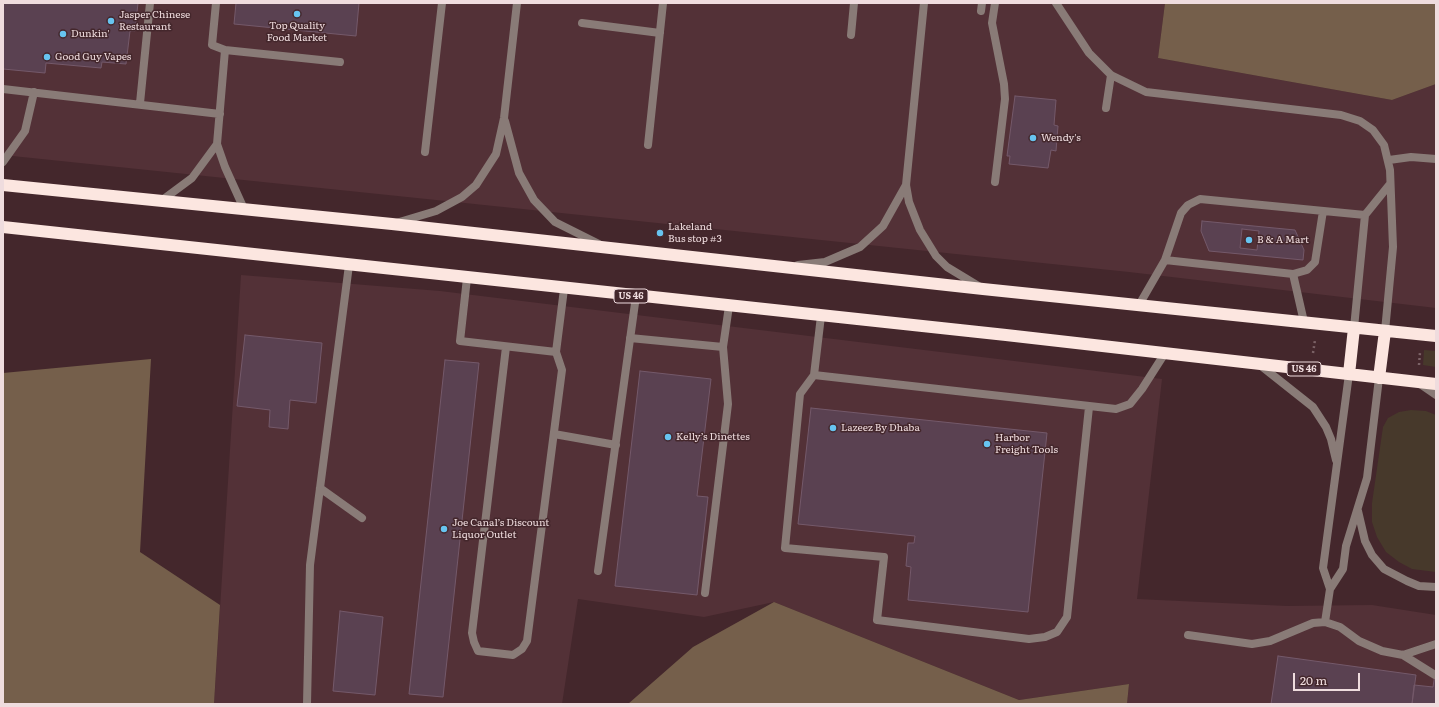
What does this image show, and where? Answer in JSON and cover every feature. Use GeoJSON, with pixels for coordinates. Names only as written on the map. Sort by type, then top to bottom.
{"type":"FeatureCollection","features":[{"type":"Feature","properties":{"kind":"highway"},"geometry":{"type":"LineString","coordinates":[[3,185],[392,224],[983,289],[1436,336]]}},
{"type":"Feature","properties":{"kind":"highway","name":"US 46"},"geometry":{"type":"LineString","coordinates":[[3,227],[1165,353],[1436,384]]}},
{"type":"Feature","properties":{"kind":"highway"},"geometry":{"type":"LineString","coordinates":[[1349,374],[1354,328]]}},
{"type":"Feature","properties":{"kind":"highway"},"geometry":{"type":"LineString","coordinates":[[1379,378],[1384,331]]}},
{"type":"Feature","properties":{"kind":"lane"},"geometry":{"type":"LineString","coordinates":[[140,103],[150,3]]}},
{"type":"Feature","properties":{"kind":"lane"},"geometry":{"type":"LineString","coordinates":[[216,3],[212,45],[225,50],[340,62]]}},
{"type":"Feature","properties":{"kind":"lane"},"geometry":{"type":"LineString","coordinates":[[425,152],[442,3]]}},
{"type":"Feature","properties":{"kind":"lane"},"geometry":{"type":"LineString","coordinates":[[392,224],[436,211],[462,197],[476,185],[496,154],[504,118],[516,3]]}},
{"type":"Feature","properties":{"kind":"lane"},"geometry":{"type":"LineString","coordinates":[[648,145],[663,3]]}},
{"type":"Feature","properties":{"kind":"lane"},"geometry":{"type":"LineString","coordinates":[[851,35],[854,3]]}},
{"type":"Feature","properties":{"kind":"lane"},"geometry":{"type":"LineString","coordinates":[[924,3],[906,186],[909,202],[920,230],[936,256],[947,267],[983,289]]}},
{"type":"Feature","properties":{"kind":"lane"},"geometry":{"type":"LineString","coordinates":[[995,182],[1005,99],[1004,84],[992,23],[996,3]]}},
{"type":"Feature","properties":{"kind":"lane"},"geometry":{"type":"LineString","coordinates":[[1056,3],[1089,54],[1111,76],[1146,92],[1351,117],[1366,125],[1378,136],[1384,145],[1389,160],[1393,247],[1384,331]]}},
{"type":"Feature","properties":{"kind":"lane"},"geometry":{"type":"LineString","coordinates":[[582,22],[660,33]]}},
{"type":"Feature","properties":{"kind":"lane"},"geometry":{"type":"LineString","coordinates":[[225,50],[217,144],[225,167],[244,209]]}},
{"type":"Feature","properties":{"kind":"lane"},"geometry":{"type":"LineString","coordinates":[[1106,108],[1111,76]]}},
{"type":"Feature","properties":{"kind":"lane"},"geometry":{"type":"LineString","coordinates":[[3,89],[140,103],[220,114]]}},
{"type":"Feature","properties":{"kind":"lane"},"geometry":{"type":"LineString","coordinates":[[3,162],[25,131],[34,92]]}},
{"type":"Feature","properties":{"kind":"lane"},"geometry":{"type":"LineString","coordinates":[[504,118],[519,173],[534,200],[555,222],[604,247]]}},
{"type":"Feature","properties":{"kind":"lane"},"geometry":{"type":"LineString","coordinates":[[161,201],[192,178],[217,144]]}},
{"type":"Feature","properties":{"kind":"lane"},"geometry":{"type":"LineString","coordinates":[[1389,160],[1411,157],[1436,159]]}},
{"type":"Feature","properties":{"kind":"lane"},"geometry":{"type":"LineString","coordinates":[[1354,328],[1365,215],[1390,184]]}},
{"type":"Feature","properties":{"kind":"lane"},"geometry":{"type":"LineString","coordinates":[[779,267],[825,262],[860,247],[883,226],[906,186]]}},
{"type":"Feature","properties":{"kind":"lane"},"geometry":{"type":"LineString","coordinates":[[1139,305],[1165,260],[1181,213],[1188,205],[1200,199],[1365,215]]}},
{"type":"Feature","properties":{"kind":"lane"},"geometry":{"type":"LineString","coordinates":[[1165,260],[1292,274],[1307,270],[1315,262],[1323,211]]}},
{"type":"Feature","properties":{"kind":"lane"},"geometry":{"type":"LineString","coordinates":[[307,704],[310,565],[349,265]]}},
{"type":"Feature","properties":{"kind":"lane"},"geometry":{"type":"LineString","coordinates":[[1292,274],[1304,322]]}},
{"type":"Feature","properties":{"kind":"lane"},"geometry":{"type":"LineString","coordinates":[[467,278],[460,341],[556,352]]}},
{"type":"Feature","properties":{"kind":"lane"},"geometry":{"type":"LineString","coordinates":[[506,347],[472,633],[478,651],[513,655],[522,649],[527,641],[562,370],[556,352],[564,289]]}},
{"type":"Feature","properties":{"kind":"lane"},"geometry":{"type":"LineString","coordinates":[[598,571],[636,296]]}},
{"type":"Feature","properties":{"kind":"lane"},"geometry":{"type":"LineString","coordinates":[[705,593],[728,404],[723,347],[729,306]]}},
{"type":"Feature","properties":{"kind":"lane"},"geometry":{"type":"LineString","coordinates":[[821,316],[814,374],[800,394],[785,548],[884,557],[877,620],[1029,639],[1038,639],[1052,635],[1061,628],[1067,617],[1089,407]]}},
{"type":"Feature","properties":{"kind":"lane"},"geometry":{"type":"LineString","coordinates":[[630,338],[723,347]]}},
{"type":"Feature","properties":{"kind":"lane"},"geometry":{"type":"LineString","coordinates":[[814,374],[1116,409],[1130,404],[1142,389],[1165,353]]}},
{"type":"Feature","properties":{"kind":"lane"},"geometry":{"type":"LineString","coordinates":[[1259,364],[1313,407],[1326,427],[1331,439],[1337,465]]}},
{"type":"Feature","properties":{"kind":"lane"},"geometry":{"type":"LineString","coordinates":[[1330,589],[1322,568],[1349,374]]}},
{"type":"Feature","properties":{"kind":"lane"},"geometry":{"type":"LineString","coordinates":[[1325,622],[1330,589],[1343,569],[1346,546],[1367,478],[1379,378]]}},
{"type":"Feature","properties":{"kind":"lane"},"geometry":{"type":"LineString","coordinates":[[1418,382],[1436,395]]}},
{"type":"Feature","properties":{"kind":"lane"},"geometry":{"type":"LineString","coordinates":[[554,434],[616,445]]}},
{"type":"Feature","properties":{"kind":"lane"},"geometry":{"type":"LineString","coordinates":[[320,488],[362,518]]}},
{"type":"Feature","properties":{"kind":"lane"},"geometry":{"type":"LineString","coordinates":[[1358,510],[1365,541],[1372,555],[1384,569],[1407,582],[1419,586],[1436,586]]}},
{"type":"Feature","properties":{"kind":"lane"},"geometry":{"type":"LineString","coordinates":[[1188,635],[1252,644],[1270,641],[1313,623],[1325,622],[1340,627],[1359,641],[1382,651],[1404,655],[1435,675]]}},
{"type":"Feature","properties":{"kind":"lane"},"geometry":{"type":"LineString","coordinates":[[1404,655],[1436,644]]}},
{"type":"Feature","properties":{"kind":"path"},"geometry":{"type":"LineString","coordinates":[[1313,354],[1315,340]]}},
{"type":"Feature","properties":{"kind":"path"},"geometry":{"type":"LineString","coordinates":[[1419,365],[1420,351]]}},
{"type":"Feature","properties":{"kind":"shaded area"},"geometry":{"type":"Polygon","coordinates":[[[3,3],[1165,3],[1158,58],[1392,100],[1436,84],[1436,308],[1129,272],[3,155],[3,3]]]}},
{"type":"Feature","properties":{"kind":"shaded area"},"geometry":{"type":"Polygon","coordinates":[[[1165,3],[1436,3],[1436,84],[1392,100],[1158,58],[1165,3]]]}},
{"type":"Feature","properties":{"kind":"shaded area"},"geometry":{"type":"Polygon","coordinates":[[[241,275],[440,291],[1162,379],[1137,599],[1287,606],[1372,605],[1436,615],[1436,704],[1127,704],[1129,684],[1019,700],[774,602],[704,617],[578,599],[562,704],[214,704],[241,275]]]}},
{"type":"Feature","properties":{"kind":"shaded area"},"geometry":{"type":"Polygon","coordinates":[[[1424,350],[1436,351],[1436,367],[1423,365],[1424,350]]]}},
{"type":"Feature","properties":{"kind":"shaded area"},"geometry":{"type":"Polygon","coordinates":[[[151,359],[140,552],[220,605],[214,704],[3,704],[3,373],[151,359]]]}},
{"type":"Feature","properties":{"kind":"shaded area"},"geometry":{"type":"Polygon","coordinates":[[[1411,410],[1426,411],[1436,415],[1436,572],[1412,569],[1399,562],[1386,552],[1377,537],[1372,522],[1372,503],[1383,427],[1388,418],[1399,412],[1411,410]]]}},
{"type":"Feature","properties":{"kind":"shaded area"},"geometry":{"type":"Polygon","coordinates":[[[774,602],[1019,700],[1129,684],[1127,704],[628,704],[693,647],[774,602]]]}},
{"type":"Feature","properties":{"kind":"building"},"geometry":{"type":"Polygon","coordinates":[[[3,3],[138,3],[135,31],[130,31],[126,64],[102,62],[101,68],[46,63],[45,73],[3,69],[3,3]]]}},
{"type":"Feature","properties":{"kind":"building","name":"Top Quality Food Market"},"geometry":{"type":"Polygon","coordinates":[[[236,3],[359,3],[356,36],[234,24],[236,3]]]}},
{"type":"Feature","properties":{"kind":"building","name":"Wendy's"},"geometry":{"type":"Polygon","coordinates":[[[1015,96],[1056,100],[1054,125],[1058,126],[1056,151],[1051,150],[1048,168],[1009,164],[1010,156],[1007,156],[1015,96]]]}},
{"type":"Feature","properties":{"kind":"building"},"geometry":{"type":"Polygon","coordinates":[[[1202,221],[1295,230],[1304,250],[1303,260],[1209,251],[1201,231],[1202,221]]]}},
{"type":"Feature","properties":{"kind":"building","name":"B & A Mart"},"geometry":{"type":"Polygon","coordinates":[[[1242,229],[1259,231],[1257,250],[1240,248],[1242,229]]]}},
{"type":"Feature","properties":{"kind":"building"},"geometry":{"type":"Polygon","coordinates":[[[245,335],[322,343],[316,403],[290,400],[288,429],[269,427],[270,410],[237,406],[245,335]]]}},
{"type":"Feature","properties":{"kind":"building","name":"Joe Canal’s Discount Liquor Outlet"},"geometry":{"type":"Polygon","coordinates":[[[445,360],[479,363],[443,697],[409,694],[445,360]]]}},
{"type":"Feature","properties":{"kind":"building","name":"Kelly’s Dinettes"},"geometry":{"type":"Polygon","coordinates":[[[640,371],[711,379],[697,496],[708,497],[697,595],[615,586],[640,371]]]}},
{"type":"Feature","properties":{"kind":"building"},"geometry":{"type":"Polygon","coordinates":[[[811,408],[1047,433],[1028,612],[908,600],[911,567],[906,566],[908,543],[914,543],[915,536],[798,524],[811,408]]]}},
{"type":"Feature","properties":{"kind":"building"},"geometry":{"type":"Polygon","coordinates":[[[340,611],[383,617],[375,695],[333,691],[340,611]]]}},
{"type":"Feature","properties":{"kind":"building"},"geometry":{"type":"Polygon","coordinates":[[[1278,656],[1416,675],[1412,704],[1271,704],[1278,656]]]}},
{"type":"Feature","properties":{"kind":"building"},"geometry":{"type":"Polygon","coordinates":[[[1436,667],[1436,704],[1412,704],[1414,685],[1433,687],[1436,667]]]}},
{"type":"Feature","properties":{"kind":"place","name":"Top Quality Food Market"},"geometry":{"type":"Point","coordinates":[297,14]}},
{"type":"Feature","properties":{"kind":"place","name":"Jasper Chinese Restaurant"},"geometry":{"type":"Point","coordinates":[111,21]}},
{"type":"Feature","properties":{"kind":"place","name":"Dunkin'"},"geometry":{"type":"Point","coordinates":[63,34]}},
{"type":"Feature","properties":{"kind":"place","name":"Good Guy Vapes"},"geometry":{"type":"Point","coordinates":[47,57]}},
{"type":"Feature","properties":{"kind":"place","name":"Wendy's"},"geometry":{"type":"Point","coordinates":[1033,138]}},
{"type":"Feature","properties":{"kind":"place","name":"Lakeland Bus stop #3"},"geometry":{"type":"Point","coordinates":[660,233]}},
{"type":"Feature","properties":{"kind":"place","name":"B & A Mart"},"geometry":{"type":"Point","coordinates":[1249,240]}},
{"type":"Feature","properties":{"kind":"place","name":"Lazeez By Dhaba"},"geometry":{"type":"Point","coordinates":[833,428]}},
{"type":"Feature","properties":{"kind":"place","name":"Kelly’s Dinettes"},"geometry":{"type":"Point","coordinates":[668,437]}},
{"type":"Feature","properties":{"kind":"place","name":"Harbor Freight Tools"},"geometry":{"type":"Point","coordinates":[987,444]}},
{"type":"Feature","properties":{"kind":"place","name":"Joe Canal’s Discount Liquor Outlet"},"geometry":{"type":"Point","coordinates":[444,529]}}]}
